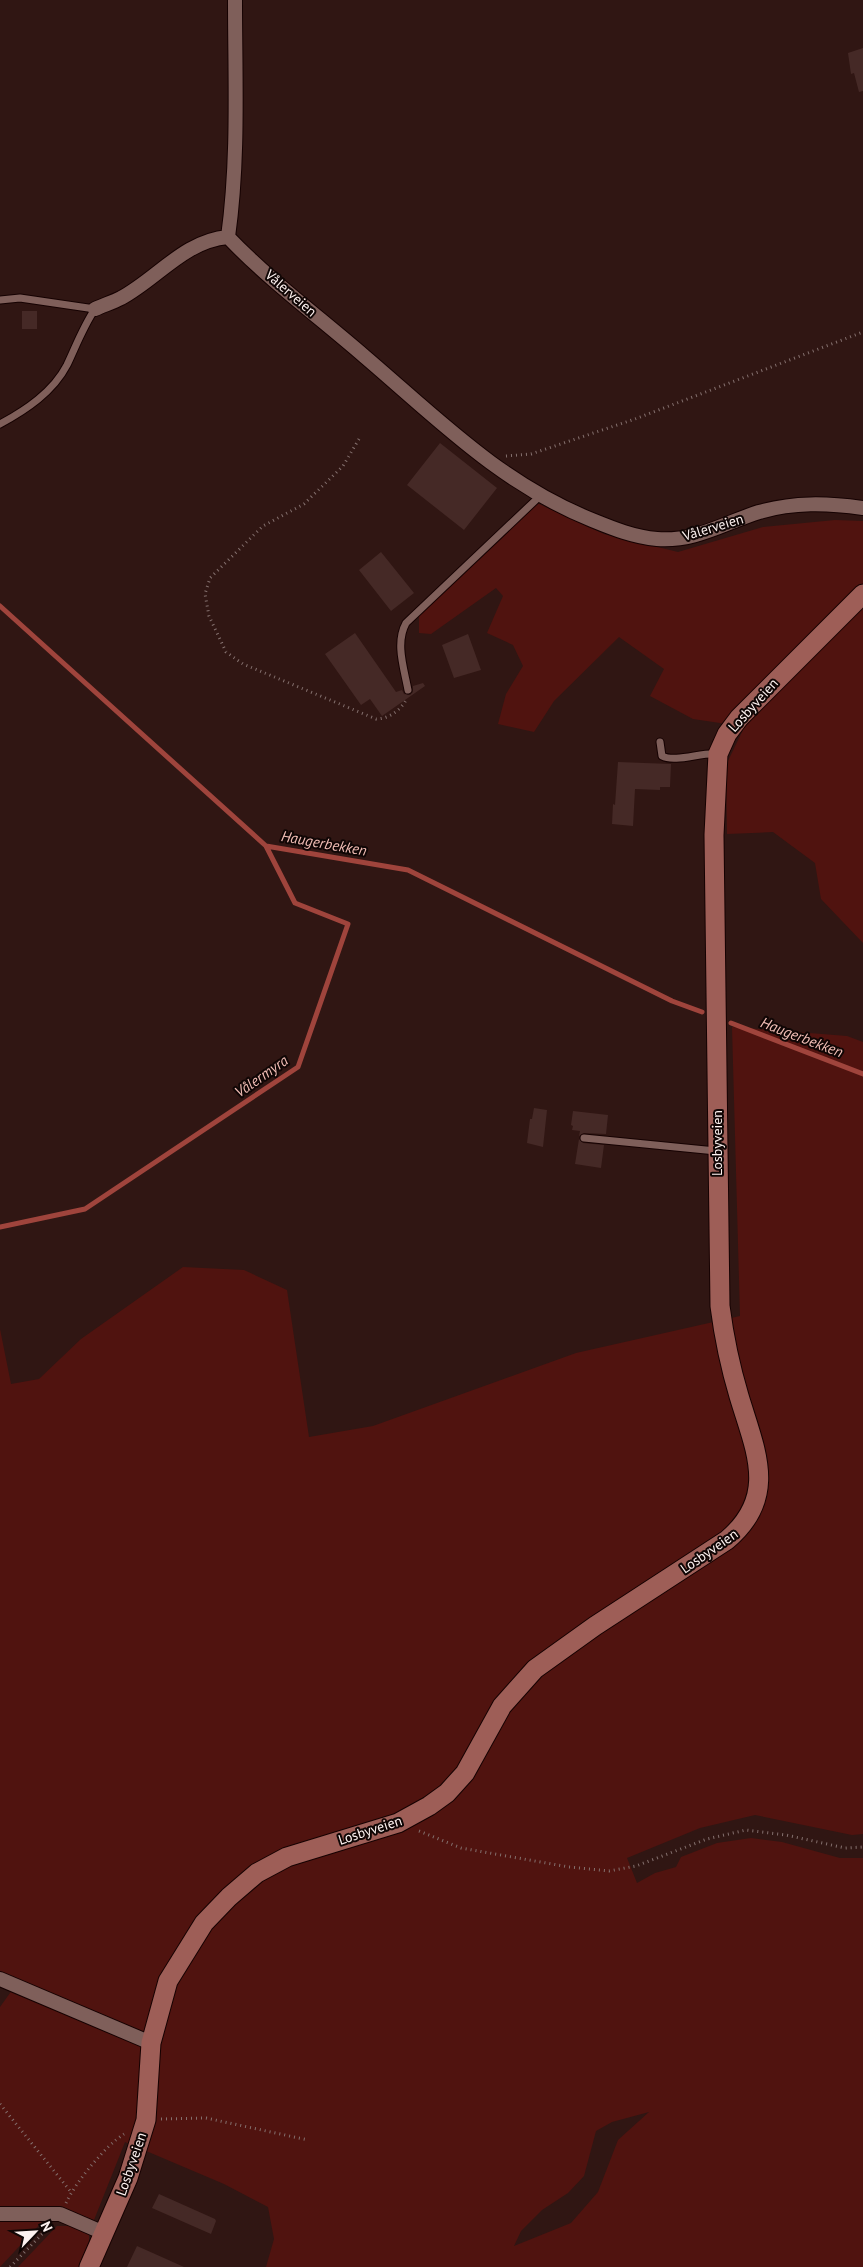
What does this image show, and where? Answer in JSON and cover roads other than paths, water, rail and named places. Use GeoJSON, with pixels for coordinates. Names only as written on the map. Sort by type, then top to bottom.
{"type":"FeatureCollection","features":[{"type":"Feature","properties":{"kind":"main road","name":"Losbyveien"},"geometry":{"type":"LineString","coordinates":[[89,2267],[128,2178],[146,2120],[151,2043],[168,1982],[204,1923],[229,1897],[257,1873],[287,1857],[398,1823],[430,1806],[446,1793],[465,1773],[502,1706],[535,1669],[595,1626],[728,1540],[741,1529],[754,1508],[760,1485],[758,1455],[726,1352],[720,1306],[716,1151],[714,834],[718,754],[727,734],[744,712],[863,594]]}},
{"type":"Feature","properties":{"kind":"street"},"geometry":{"type":"LineString","coordinates":[[95,309],[121,298],[186,250],[213,239],[228,237],[234,190],[236,145],[235,0]]}},
{"type":"Feature","properties":{"kind":"street","name":"Vålerveien"},"geometry":{"type":"LineString","coordinates":[[228,237],[482,458],[540,496],[574,513],[623,533],[657,539],[683,539],[702,534],[757,513],[795,504],[812,503],[863,508]]}},
{"type":"Feature","properties":{"kind":"street"},"geometry":{"type":"LineString","coordinates":[[0,1979],[151,2043]]}},
{"type":"Feature","properties":{"kind":"street"},"geometry":{"type":"LineString","coordinates":[[0,2214],[60,2214],[104,2233]]}},
{"type":"Feature","properties":{"kind":"lane"},"geometry":{"type":"LineString","coordinates":[[0,300],[20,298],[95,309],[60,376],[28,408],[0,424]]}},
{"type":"Feature","properties":{"kind":"lane"},"geometry":{"type":"LineString","coordinates":[[408,690],[400,646],[402,631],[406,623],[540,496]]}},
{"type":"Feature","properties":{"kind":"lane"},"geometry":{"type":"LineString","coordinates":[[660,742],[662,756],[665,758],[689,757],[706,753],[718,754]]}},
{"type":"Feature","properties":{"kind":"lane"},"geometry":{"type":"LineString","coordinates":[[584,1138],[716,1151]]}},
{"type":"Feature","properties":{"kind":"waterway","name":"Haugerbekken"},"geometry":{"type":"LineString","coordinates":[[0,606],[266,846],[408,870],[672,1001],[702,1012]]}},
{"type":"Feature","properties":{"kind":"waterway","name":"Vålermyra"},"geometry":{"type":"LineString","coordinates":[[0,1227],[85,1209],[298,1067],[348,924],[295,903],[266,846]]}},
{"type":"Feature","properties":{"kind":"waterway","name":"Haugerbekken"},"geometry":{"type":"LineString","coordinates":[[731,1023],[863,1074]]}}]}
